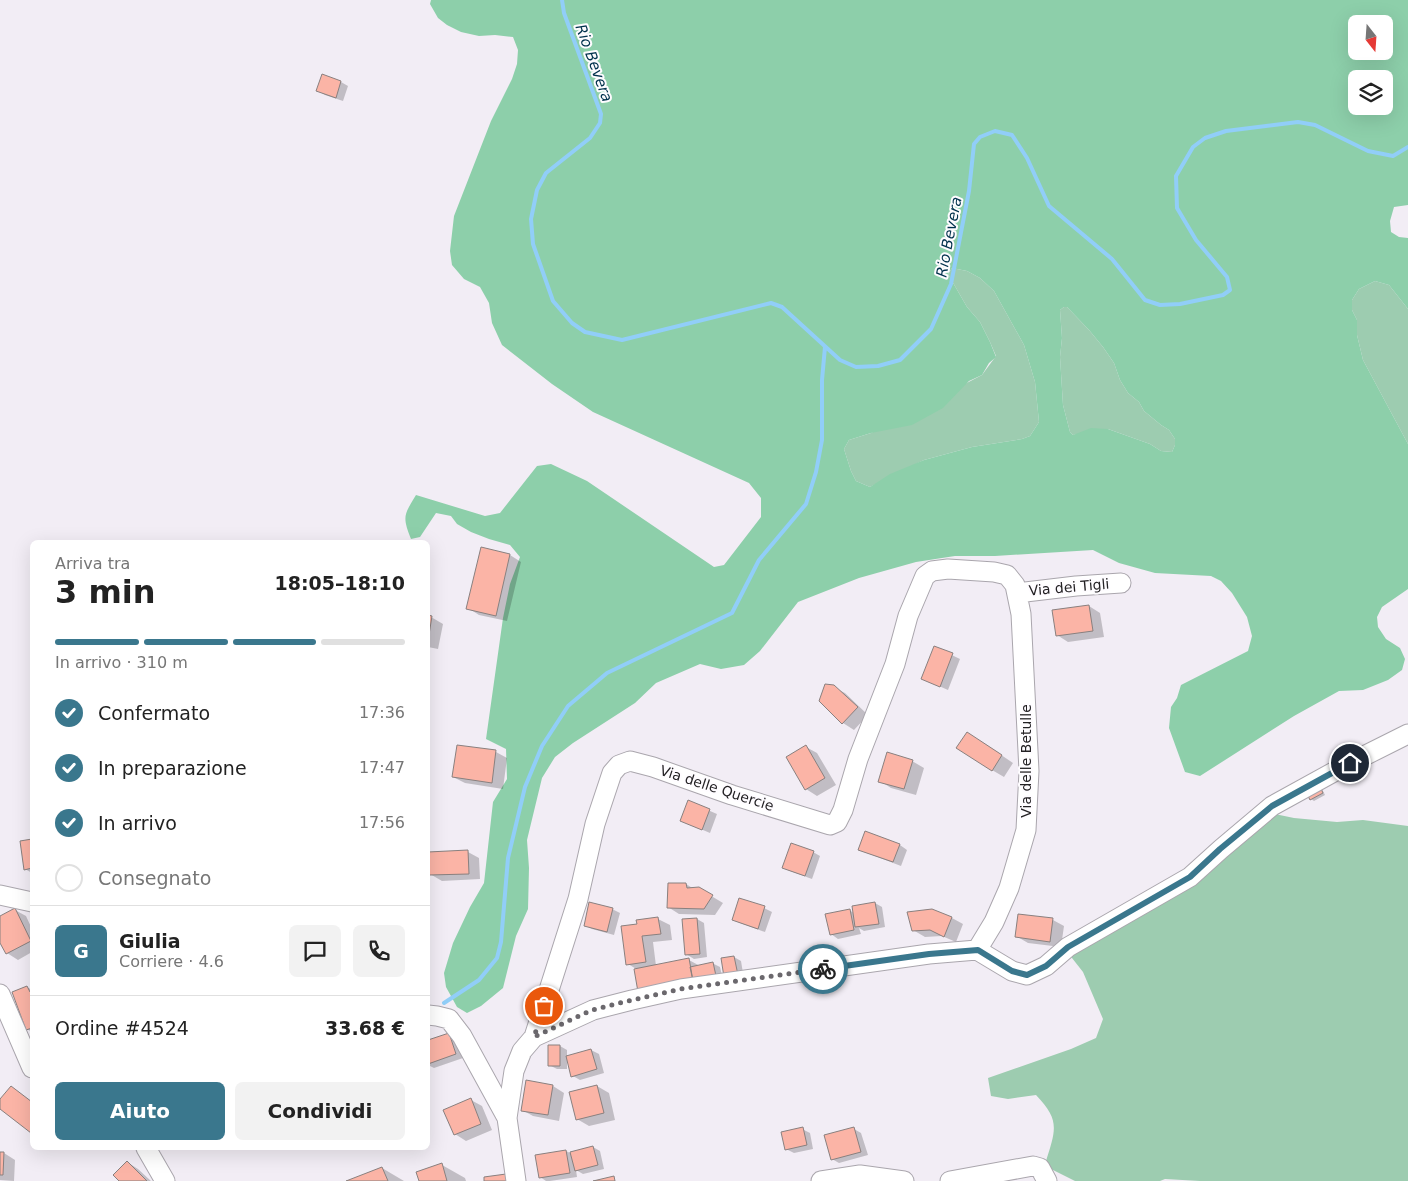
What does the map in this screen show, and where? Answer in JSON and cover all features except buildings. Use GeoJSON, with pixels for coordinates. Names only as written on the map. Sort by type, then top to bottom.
{"type":"FeatureCollection","features":[{"type":"Feature","properties":{"kind":"street","name":"Via delle Quercie"},"geometry":{"type":"LineString","coordinates":[[534,1037],[578,899],[596,824],[612,773],[619,765],[630,761],[653,767],[732,795],[830,824],[838,822],[858,759],[895,664],[908,616],[925,576],[932,571],[948,569],[994,572],[1007,575],[1015,585],[1017,592]]}},
{"type":"Feature","properties":{"kind":"street","name":"Via dei Tigli"},"geometry":{"type":"LineString","coordinates":[[1017,592],[1121,583]]}},
{"type":"Feature","properties":{"kind":"street","name":"Via delle Betulle"},"geometry":{"type":"LineString","coordinates":[[978,950],[994,922],[1009,888],[1026,830],[1029,771],[1021,614],[1017,592]]}},
{"type":"Feature","properties":{"kind":"street"},"geometry":{"type":"LineString","coordinates":[[516,1181],[507,1118],[514,1071],[522,1051],[534,1037],[592,1010],[681,989],[929,954],[978,950],[1012,971],[1027,975],[1046,966],[1068,947],[1190,877],[1220,849],[1272,806],[1350,763],[1408,734]]}},
{"type":"Feature","properties":{"kind":"street"},"geometry":{"type":"LineString","coordinates":[[0,895],[30,902]]}},
{"type":"Feature","properties":{"kind":"street"},"geometry":{"type":"LineString","coordinates":[[0,994],[30,1063]]}},
{"type":"Feature","properties":{"kind":"street"},"geometry":{"type":"LineString","coordinates":[[430,1016],[449,1019],[462,1036],[507,1118]]}},
{"type":"Feature","properties":{"kind":"street"},"geometry":{"type":"LineString","coordinates":[[147,1150],[165,1181]]}},
{"type":"Feature","properties":{"kind":"street"},"geometry":{"type":"LineString","coordinates":[[950,1181],[1033,1166],[1040,1168],[1047,1181]]}},
{"type":"Feature","properties":{"kind":"street"},"geometry":{"type":"LineString","coordinates":[[821,1181],[860,1175],[904,1181]]}},
{"type":"Feature","properties":{"kind":"green space"},"geometry":{"type":"Polygon","coordinates":[[[431,0],[1408,0],[1408,205],[1394,207],[1390,221],[1391,232],[1399,237],[1408,238],[1408,309],[1389,285],[1375,281],[1359,289],[1352,300],[1352,310],[1357,320],[1357,335],[1363,360],[1408,444],[1408,589],[1382,607],[1377,617],[1378,627],[1386,639],[1400,648],[1405,659],[1402,670],[1388,680],[1363,690],[1339,691],[1294,716],[1200,776],[1185,772],[1169,728],[1171,707],[1177,698],[1181,685],[1248,651],[1252,636],[1247,617],[1232,593],[1221,581],[1211,576],[1155,573],[1119,563],[1093,550],[995,556],[955,556],[916,562],[859,578],[798,602],[760,651],[744,665],[721,669],[700,664],[656,683],[635,703],[573,743],[555,757],[542,778],[527,840],[529,868],[528,909],[516,936],[503,988],[481,1006],[467,1013],[457,1007],[446,987],[444,973],[453,943],[484,883],[493,802],[507,779],[506,749],[486,739],[503,618],[510,584],[520,557],[510,545],[471,532],[457,524],[451,516],[436,513],[420,537],[411,539],[405,520],[416,495],[485,516],[500,513],[537,466],[551,464],[587,481],[714,567],[724,565],[761,517],[761,498],[749,483],[593,412],[552,384],[502,345],[492,323],[489,303],[480,287],[464,279],[452,265],[450,251],[454,216],[491,121],[512,79],[517,64],[518,50],[513,37],[479,36],[461,32],[438,18],[430,4],[431,0]],[[952,268],[948,274],[967,307],[980,322],[996,357],[989,363],[982,375],[969,381],[943,408],[912,425],[871,433],[849,440],[844,449],[851,471],[856,481],[870,487],[890,474],[924,460],[972,447],[1030,436],[1039,422],[1035,382],[1024,345],[994,291],[980,278],[967,271],[952,268]],[[1067,307],[1060,310],[1062,338],[1060,357],[1063,405],[1070,432],[1073,435],[1091,428],[1108,429],[1150,444],[1161,451],[1172,452],[1175,439],[1169,430],[1144,411],[1139,402],[1128,393],[1120,380],[1114,363],[1103,347],[1067,307]]]}},
{"type":"Feature","properties":{"kind":"green space"},"geometry":{"type":"Polygon","coordinates":[[[952,268],[967,271],[980,278],[994,291],[1024,345],[1035,382],[1039,422],[1030,436],[972,447],[924,460],[870,487],[856,481],[851,471],[844,449],[849,440],[871,433],[982,375],[996,356],[980,322],[967,307],[948,274],[952,268]]]}},
{"type":"Feature","properties":{"kind":"green space"},"geometry":{"type":"Polygon","coordinates":[[[1375,281],[1389,285],[1408,309],[1408,444],[1363,360],[1357,335],[1357,320],[1352,310],[1352,300],[1359,289],[1375,281]]]}},
{"type":"Feature","properties":{"kind":"green space"},"geometry":{"type":"Polygon","coordinates":[[[1067,307],[1103,347],[1114,363],[1120,380],[1128,393],[1139,402],[1144,411],[1169,430],[1175,439],[1172,452],[1161,451],[1150,444],[1108,429],[1073,435],[1070,432],[1063,405],[1060,357],[1062,338],[1060,310],[1067,307]]]}},
{"type":"Feature","properties":{"kind":"green space"},"geometry":{"type":"Polygon","coordinates":[[[1265,812],[1294,818],[1337,822],[1363,820],[1408,826],[1408,1181],[1200,1181],[1165,1179],[1160,1181],[1075,1181],[1051,1169],[1046,1161],[1054,1133],[1054,1125],[1049,1111],[1036,1095],[1008,1099],[991,1096],[988,1078],[1071,1049],[1096,1038],[1103,1019],[1083,972],[1072,958],[1068,947],[1190,877],[1265,812]]]}},
{"type":"Feature","properties":{"kind":"waterway","name":"Rio Bevera"},"geometry":{"type":"LineString","coordinates":[[562,0],[564,13],[601,114],[600,123],[590,138],[546,173],[537,190],[531,219],[533,244],[553,301],[572,323],[585,332],[622,340],[771,303],[782,307],[840,360],[856,367],[878,366],[900,360],[931,329],[951,284],[969,191],[974,144],[980,137],[995,131],[1012,135],[1027,158],[1049,206],[1112,259],[1145,300],[1160,305],[1180,304],[1223,295],[1230,290],[1227,277],[1196,240],[1177,208],[1176,176],[1193,147],[1205,138],[1226,131],[1298,122],[1315,125],[1368,151],[1393,156],[1408,147]]}},
{"type":"Feature","properties":{"kind":"waterway"},"geometry":{"type":"LineString","coordinates":[[444,1003],[479,980],[497,958],[501,942],[508,858],[525,787],[542,746],[568,706],[607,673],[732,613],[759,560],[806,504],[816,472],[822,440],[822,380],[825,347]]}},
{"type":"Feature","properties":{"kind":"way so far"},"geometry":{"type":"LineString","coordinates":[[544,1006],[534,1037],[592,1010],[632,1000],[681,989],[823,969]]}},
{"type":"Feature","properties":{"kind":"route"},"geometry":{"type":"LineString","coordinates":[[823,969],[929,954],[978,950],[1012,971],[1027,975],[1046,966],[1068,947],[1190,877],[1220,849],[1272,806],[1350,763]]}}]}
